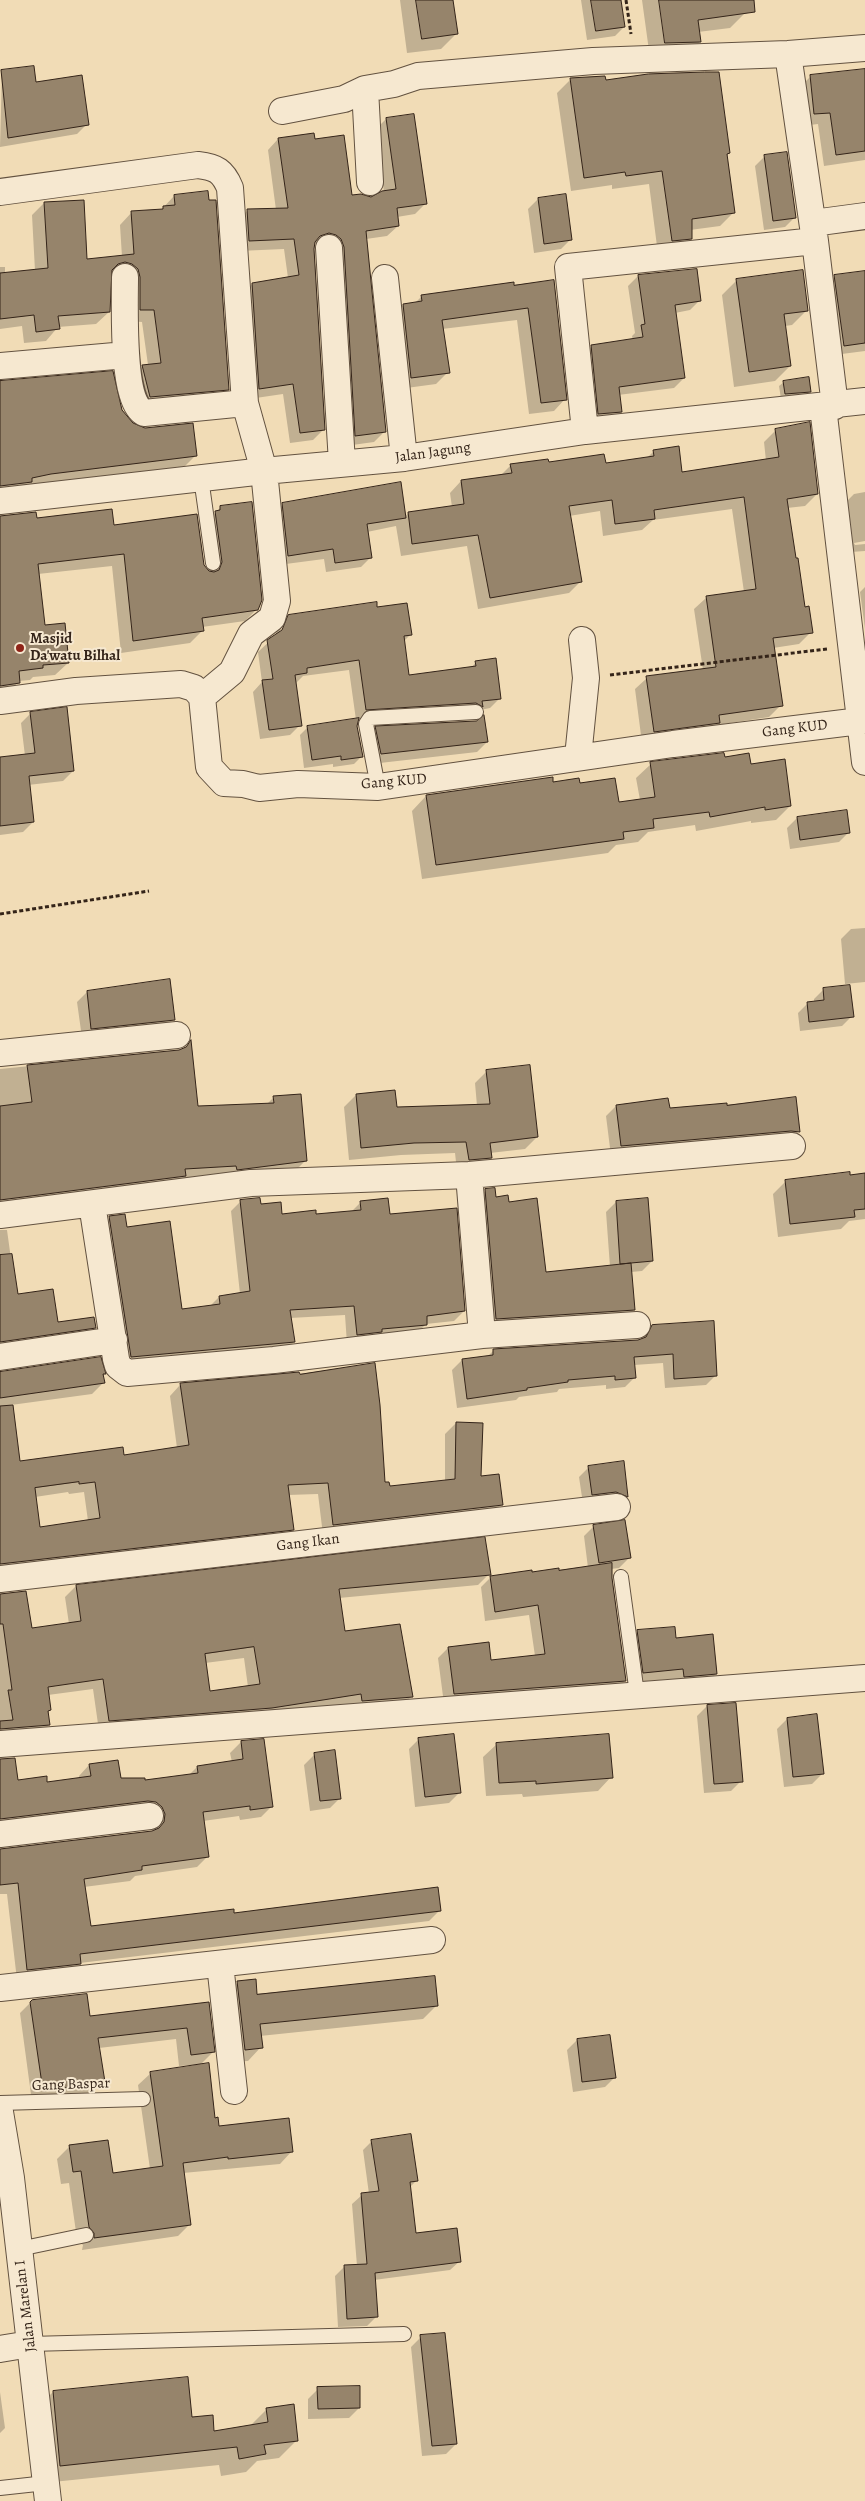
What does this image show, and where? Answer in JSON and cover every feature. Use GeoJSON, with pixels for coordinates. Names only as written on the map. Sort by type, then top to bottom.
{"type":"FeatureCollection","features":[{"type":"Feature","properties":{"kind":"street"},"geometry":{"type":"LineString","coordinates":[[282,111],[344,99],[365,89],[394,84],[418,76],[592,60],[788,54],[865,48]]}},
{"type":"Feature","properties":{"kind":"street"},"geometry":{"type":"LineString","coordinates":[[788,54],[814,232],[829,406],[854,569],[852,646],[862,713],[865,762]]}},
{"type":"Feature","properties":{"kind":"street"},"geometry":{"type":"LineString","coordinates":[[365,89],[370,182]]}},
{"type":"Feature","properties":{"kind":"street"},"geometry":{"type":"LineString","coordinates":[[0,192],[198,165],[214,166],[224,174],[230,188],[232,202],[245,403],[264,471],[277,601],[276,611],[272,618],[251,634],[232,672],[202,697],[194,688],[181,684],[76,691],[0,701]]}},
{"type":"Feature","properties":{"kind":"street"},"geometry":{"type":"LineString","coordinates":[[585,430],[568,267],[814,232],[865,216]]}},
{"type":"Feature","properties":{"kind":"street"},"geometry":{"type":"LineString","coordinates":[[329,248],[342,463]]}},
{"type":"Feature","properties":{"kind":"street"},"geometry":{"type":"LineString","coordinates":[[125,277],[126,355],[133,401],[138,409],[144,413],[245,403]]}},
{"type":"Feature","properties":{"kind":"street"},"geometry":{"type":"LineString","coordinates":[[385,278],[404,458]]}},
{"type":"Feature","properties":{"kind":"street"},"geometry":{"type":"LineString","coordinates":[[0,366],[126,355]]}},
{"type":"Feature","properties":{"kind":"street","name":"Jalan Jagung"},"geometry":{"type":"LineString","coordinates":[[0,501],[264,471],[404,458],[585,430],[865,402]]}},
{"type":"Feature","properties":{"kind":"street"},"geometry":{"type":"LineString","coordinates":[[578,758],[586,678],[582,640]]}},
{"type":"Feature","properties":{"kind":"street","name":"Gang KUD"},"geometry":{"type":"LineString","coordinates":[[202,697],[208,767],[224,783],[243,784],[259,788],[298,784],[378,787],[578,758],[862,713]]}},
{"type":"Feature","properties":{"kind":"street"},"geometry":{"type":"LineString","coordinates":[[0,1054],[177,1035]]}},
{"type":"Feature","properties":{"kind":"street"},"geometry":{"type":"LineString","coordinates":[[0,1215],[252,1183],[469,1175],[792,1146]]}},
{"type":"Feature","properties":{"kind":"street"},"geometry":{"type":"LineString","coordinates":[[469,1175],[482,1335]]}},
{"type":"Feature","properties":{"kind":"street"},"geometry":{"type":"LineString","coordinates":[[92,1204],[118,1366],[127,1373],[274,1360],[482,1335],[637,1325]]}},
{"type":"Feature","properties":{"kind":"street"},"geometry":{"type":"LineString","coordinates":[[0,1357],[114,1340]]}},
{"type":"Feature","properties":{"kind":"street","name":"Gang Ikan"},"geometry":{"type":"LineString","coordinates":[[0,1579],[617,1507]]}},
{"type":"Feature","properties":{"kind":"street"},"geometry":{"type":"LineString","coordinates":[[0,1744],[865,1678]]}},
{"type":"Feature","properties":{"kind":"street"},"geometry":{"type":"LineString","coordinates":[[0,1834],[150,1816]]}},
{"type":"Feature","properties":{"kind":"street"},"geometry":{"type":"LineString","coordinates":[[0,1988],[432,1940]]}},
{"type":"Feature","properties":{"kind":"street"},"geometry":{"type":"LineString","coordinates":[[220,1964],[234,2091]]}},
{"type":"Feature","properties":{"kind":"street","name":"Jalan Marelan I"},"geometry":{"type":"LineString","coordinates":[[0,2112],[6,2178],[19,2249],[47,2492]]}},
{"type":"Feature","properties":{"kind":"street"},"geometry":{"type":"LineString","coordinates":[[0,2349],[30,2344]]}},
{"type":"Feature","properties":{"kind":"lane"},"geometry":{"type":"LineString","coordinates":[[201,478],[213,563]]}},
{"type":"Feature","properties":{"kind":"lane"},"geometry":{"type":"LineString","coordinates":[[378,787],[366,730],[366,724],[370,718],[476,712]]}},
{"type":"Feature","properties":{"kind":"lane"},"geometry":{"type":"LineString","coordinates":[[621,1577],[637,1694]]}},
{"type":"Feature","properties":{"kind":"lane","name":"Gang Baspar"},"geometry":{"type":"LineString","coordinates":[[0,2103],[143,2099]]}},
{"type":"Feature","properties":{"kind":"lane"},"geometry":{"type":"LineString","coordinates":[[19,2249],[86,2235]]}},
{"type":"Feature","properties":{"kind":"lane"},"geometry":{"type":"LineString","coordinates":[[30,2344],[404,2334]]}},
{"type":"Feature","properties":{"kind":"lane"},"geometry":{"type":"LineString","coordinates":[[0,2488],[47,2492]]}},
{"type":"Feature","properties":{"kind":"path"},"geometry":{"type":"LineString","coordinates":[[626,0],[634,59]]}},
{"type":"Feature","properties":{"kind":"path"},"geometry":{"type":"LineString","coordinates":[[586,678],[852,646]]}},
{"type":"Feature","properties":{"kind":"path"},"geometry":{"type":"LineString","coordinates":[[0,914],[149,891]]}},
{"type":"Feature","properties":{"kind":"building"},"geometry":{"type":"Polygon","coordinates":[[[416,0],[453,0],[458,34],[422,39],[416,0]]]}},
{"type":"Feature","properties":{"kind":"building"},"geometry":{"type":"Polygon","coordinates":[[[591,0],[621,0],[625,27],[596,31],[591,0]]]}},
{"type":"Feature","properties":{"kind":"building"},"geometry":{"type":"Polygon","coordinates":[[[659,0],[754,0],[755,12],[698,20],[701,42],[665,43],[659,0]]]}},
{"type":"Feature","properties":{"kind":"building"},"geometry":{"type":"Polygon","coordinates":[[[34,66],[36,82],[82,75],[89,125],[8,138],[1,70],[34,66]]]}},
{"type":"Feature","properties":{"kind":"building"},"geometry":{"type":"Polygon","coordinates":[[[865,69],[865,151],[836,155],[830,113],[814,114],[810,75],[865,69]]]}},
{"type":"Feature","properties":{"kind":"building"},"geometry":{"type":"Polygon","coordinates":[[[719,72],[730,153],[727,154],[735,213],[692,219],[692,239],[672,241],[662,171],[626,176],[625,172],[584,178],[570,78],[605,76],[606,80],[648,74],[719,72]]]}},
{"type":"Feature","properties":{"kind":"building"},"geometry":{"type":"Polygon","coordinates":[[[414,114],[427,204],[397,208],[399,226],[366,231],[386,432],[355,436],[344,247],[341,239],[329,233],[320,236],[315,242],[314,249],[325,430],[300,433],[293,384],[259,389],[252,283],[299,275],[294,239],[249,241],[247,209],[288,208],[278,138],[314,133],[315,139],[344,135],[352,195],[361,194],[371,197],[382,191],[396,189],[386,118],[414,114]]]}},
{"type":"Feature","properties":{"kind":"building"},"geometry":{"type":"Polygon","coordinates":[[[787,152],[796,218],[773,221],[764,155],[787,152]]]}},
{"type":"Feature","properties":{"kind":"building"},"geometry":{"type":"Polygon","coordinates":[[[208,191],[209,200],[216,200],[229,390],[150,397],[142,365],[161,363],[154,310],[140,310],[140,277],[138,269],[132,264],[125,262],[118,264],[112,270],[110,312],[58,316],[60,329],[36,332],[34,315],[0,319],[0,273],[48,268],[44,202],[84,200],[87,259],[134,254],[131,211],[163,209],[163,206],[175,205],[174,195],[208,191]]]}},
{"type":"Feature","properties":{"kind":"building"},"geometry":{"type":"Polygon","coordinates":[[[566,194],[572,240],[544,244],[538,198],[566,194]]]}},
{"type":"Feature","properties":{"kind":"building"},"geometry":{"type":"Polygon","coordinates":[[[697,269],[701,301],[675,305],[685,378],[619,387],[622,412],[598,414],[591,345],[643,337],[641,325],[645,324],[638,275],[697,269]]]}},
{"type":"Feature","properties":{"kind":"building"},"geometry":{"type":"Polygon","coordinates":[[[803,270],[808,311],[784,314],[791,366],[749,372],[736,279],[803,270]]]}},
{"type":"Feature","properties":{"kind":"building"},"geometry":{"type":"Polygon","coordinates":[[[865,271],[865,343],[844,346],[834,275],[865,271]]]}},
{"type":"Feature","properties":{"kind":"building"},"geometry":{"type":"Polygon","coordinates":[[[554,280],[567,400],[541,403],[528,308],[442,320],[450,373],[411,378],[403,304],[422,301],[421,295],[514,282],[514,285],[554,280]]]}},
{"type":"Feature","properties":{"kind":"building"},"geometry":{"type":"Polygon","coordinates":[[[113,371],[122,410],[133,423],[145,428],[193,423],[197,456],[51,474],[32,478],[32,482],[0,486],[0,381],[113,371]]]}},
{"type":"Feature","properties":{"kind":"building"},"geometry":{"type":"Polygon","coordinates":[[[809,377],[811,392],[785,394],[783,381],[809,377]]]}},
{"type":"Feature","properties":{"kind":"building"},"geometry":{"type":"Polygon","coordinates":[[[810,422],[818,494],[787,499],[805,607],[809,606],[813,633],[773,638],[783,706],[719,715],[720,723],[654,732],[646,676],[716,667],[706,596],[756,589],[744,497],[654,510],[655,519],[615,524],[612,500],[569,506],[582,582],[490,598],[478,535],[412,544],[408,512],[464,504],[461,480],[512,473],[510,464],[548,459],[549,462],[604,454],[606,463],[654,456],[653,450],[679,446],[682,472],[779,457],[775,429],[810,422]]]}},
{"type":"Feature","properties":{"kind":"building"},"geometry":{"type":"Polygon","coordinates":[[[401,482],[406,518],[367,524],[372,558],[335,563],[333,549],[288,556],[282,503],[401,482]]]}},
{"type":"Feature","properties":{"kind":"building"},"geometry":{"type":"Polygon","coordinates":[[[252,502],[262,600],[258,610],[202,618],[204,631],[133,641],[124,554],[38,564],[45,625],[65,623],[69,663],[43,665],[43,668],[19,671],[20,683],[0,686],[0,516],[36,512],[37,518],[112,509],[114,525],[197,514],[204,565],[209,571],[214,572],[219,570],[222,562],[215,511],[220,510],[220,506],[252,502]]]}},
{"type":"Feature","properties":{"kind":"building"},"geometry":{"type":"Polygon","coordinates":[[[377,602],[377,607],[407,603],[412,635],[404,636],[409,675],[476,666],[475,661],[496,658],[501,699],[482,701],[483,707],[476,703],[366,710],[359,660],[307,668],[307,673],[295,675],[302,726],[269,730],[262,680],[273,679],[267,640],[282,630],[288,615],[377,602]]]}},
{"type":"Feature","properties":{"kind":"building"},"geometry":{"type":"Polygon","coordinates":[[[67,707],[74,771],[29,776],[34,822],[0,826],[0,757],[35,753],[30,712],[67,707]]]}},
{"type":"Feature","properties":{"kind":"building"},"geometry":{"type":"Polygon","coordinates":[[[484,715],[488,742],[381,754],[375,726],[476,721],[484,715]]]}},
{"type":"Feature","properties":{"kind":"building"},"geometry":{"type":"Polygon","coordinates":[[[359,718],[357,726],[363,757],[341,760],[341,756],[312,760],[307,726],[359,718]]]}},
{"type":"Feature","properties":{"kind":"building"},"geometry":{"type":"Polygon","coordinates":[[[724,753],[725,757],[749,753],[751,764],[785,759],[791,806],[765,810],[765,807],[710,817],[709,812],[653,819],[654,828],[623,832],[624,839],[436,865],[426,795],[553,777],[553,782],[579,778],[580,783],[615,778],[619,802],[655,797],[650,762],[724,753]]]}},
{"type":"Feature","properties":{"kind":"building"},"geometry":{"type":"Polygon","coordinates":[[[847,810],[850,833],[800,840],[797,817],[847,810]]]}},
{"type":"Feature","properties":{"kind":"building"},"geometry":{"type":"Polygon","coordinates":[[[170,979],[175,1020],[91,1029],[87,991],[170,979]]]}},
{"type":"Feature","properties":{"kind":"building"},"geometry":{"type":"Polygon","coordinates":[[[850,985],[854,1017],[809,1022],[807,1002],[824,1000],[823,988],[850,985]]]}},
{"type":"Feature","properties":{"kind":"building"},"geometry":{"type":"Polygon","coordinates":[[[191,1040],[198,1106],[274,1103],[273,1096],[301,1094],[307,1161],[237,1170],[236,1166],[185,1169],[186,1176],[0,1200],[0,1106],[32,1102],[27,1065],[179,1050],[186,1047],[191,1040]]]}},
{"type":"Feature","properties":{"kind":"building"},"geometry":{"type":"Polygon","coordinates":[[[530,1065],[538,1137],[490,1143],[492,1158],[469,1160],[466,1142],[414,1143],[361,1148],[356,1094],[395,1090],[397,1107],[490,1104],[486,1070],[530,1065]]]}},
{"type":"Feature","properties":{"kind":"building"},"geometry":{"type":"Polygon","coordinates":[[[796,1097],[800,1132],[791,1131],[621,1146],[616,1105],[668,1098],[670,1108],[727,1103],[727,1105],[796,1097]]]}},
{"type":"Feature","properties":{"kind":"building"},"geometry":{"type":"Polygon","coordinates":[[[850,1172],[850,1175],[865,1173],[865,1209],[854,1210],[855,1217],[790,1224],[785,1180],[850,1172]]]}},
{"type":"Feature","properties":{"kind":"building"},"geometry":{"type":"Polygon","coordinates":[[[495,1188],[496,1197],[508,1195],[509,1202],[537,1198],[546,1272],[631,1263],[635,1310],[496,1319],[485,1189],[495,1188]]]}},
{"type":"Feature","properties":{"kind":"building"},"geometry":{"type":"Polygon","coordinates":[[[260,1198],[261,1204],[281,1202],[282,1214],[316,1210],[316,1214],[361,1210],[360,1201],[388,1198],[390,1214],[457,1208],[465,1311],[427,1316],[427,1325],[382,1329],[382,1332],[357,1335],[354,1306],[290,1310],[295,1342],[131,1357],[109,1216],[125,1214],[127,1227],[170,1221],[182,1309],[220,1304],[219,1296],[250,1291],[240,1200],[260,1198]]]}},
{"type":"Feature","properties":{"kind":"building"},"geometry":{"type":"Polygon","coordinates":[[[648,1198],[653,1261],[620,1264],[616,1201],[648,1198]]]}},
{"type":"Feature","properties":{"kind":"building"},"geometry":{"type":"Polygon","coordinates":[[[12,1254],[18,1294],[53,1289],[58,1322],[94,1317],[96,1328],[0,1342],[0,1255],[12,1254]]]}},
{"type":"Feature","properties":{"kind":"building"},"geometry":{"type":"Polygon","coordinates":[[[714,1321],[717,1376],[674,1379],[673,1354],[634,1357],[636,1378],[615,1380],[615,1376],[568,1380],[568,1382],[527,1388],[527,1390],[467,1399],[462,1359],[493,1355],[493,1349],[638,1340],[646,1337],[652,1325],[714,1321]]]}},
{"type":"Feature","properties":{"kind":"building"},"geometry":{"type":"Polygon","coordinates":[[[101,1357],[106,1374],[103,1374],[105,1383],[0,1398],[0,1372],[101,1357]]]}},
{"type":"Feature","properties":{"kind":"building"},"geometry":{"type":"Polygon","coordinates":[[[375,1363],[385,1482],[389,1482],[390,1486],[455,1479],[456,1422],[483,1423],[481,1476],[499,1474],[503,1505],[333,1525],[328,1483],[288,1485],[294,1530],[0,1564],[0,1406],[13,1405],[20,1461],[123,1447],[124,1455],[189,1445],[180,1383],[299,1372],[300,1374],[375,1363]],[[79,1482],[35,1488],[40,1527],[100,1518],[95,1482],[79,1484],[79,1482]]]}},
{"type":"Feature","properties":{"kind":"building"},"geometry":{"type":"Polygon","coordinates":[[[624,1461],[628,1497],[616,1492],[592,1495],[588,1466],[624,1461]]]}},
{"type":"Feature","properties":{"kind":"building"},"geometry":{"type":"Polygon","coordinates":[[[625,1520],[631,1558],[599,1563],[593,1525],[625,1520]]]}},
{"type":"Feature","properties":{"kind":"building"},"geometry":{"type":"Polygon","coordinates":[[[485,1537],[491,1575],[339,1589],[345,1631],[400,1624],[413,1697],[362,1701],[361,1694],[272,1708],[109,1721],[103,1679],[48,1687],[51,1710],[48,1711],[50,1725],[0,1729],[0,1721],[13,1720],[8,1690],[12,1690],[3,1624],[0,1624],[0,1594],[26,1591],[32,1628],[81,1621],[76,1585],[485,1537]],[[254,1647],[205,1654],[210,1691],[260,1684],[254,1647]]]}},
{"type":"Feature","properties":{"kind":"building"},"geometry":{"type":"Polygon","coordinates":[[[612,1563],[612,1578],[626,1681],[454,1694],[448,1647],[489,1642],[491,1660],[545,1654],[538,1605],[495,1612],[490,1576],[532,1570],[532,1572],[559,1568],[559,1570],[612,1563]]]}},
{"type":"Feature","properties":{"kind":"building"},"geometry":{"type":"Polygon","coordinates":[[[675,1627],[676,1638],[713,1634],[717,1674],[684,1677],[683,1669],[643,1673],[637,1630],[675,1627]]]}},
{"type":"Feature","properties":{"kind":"building"},"geometry":{"type":"Polygon","coordinates":[[[736,1703],[743,1782],[714,1784],[707,1705],[736,1703]]]}},
{"type":"Feature","properties":{"kind":"building"},"geometry":{"type":"Polygon","coordinates":[[[817,1714],[824,1774],[793,1777],[787,1718],[817,1714]]]}},
{"type":"Feature","properties":{"kind":"building"},"geometry":{"type":"Polygon","coordinates":[[[454,1734],[461,1793],[425,1797],[418,1738],[454,1734]]]}},
{"type":"Feature","properties":{"kind":"building"},"geometry":{"type":"Polygon","coordinates":[[[609,1734],[613,1778],[536,1784],[536,1781],[499,1783],[496,1743],[609,1734]]]}},
{"type":"Feature","properties":{"kind":"building"},"geometry":{"type":"Polygon","coordinates":[[[264,1739],[273,1807],[250,1810],[250,1806],[203,1812],[209,1857],[142,1866],[142,1870],[84,1879],[91,1926],[234,1909],[234,1913],[438,1887],[441,1911],[80,1954],[81,1964],[27,1970],[18,1883],[0,1885],[0,1849],[152,1831],[159,1828],[164,1822],[165,1814],[162,1807],[156,1802],[148,1801],[0,1819],[0,1759],[15,1758],[18,1780],[47,1776],[47,1782],[91,1776],[89,1764],[118,1760],[121,1778],[145,1778],[145,1780],[198,1773],[197,1766],[243,1759],[241,1741],[264,1739]]]}},
{"type":"Feature","properties":{"kind":"building"},"geometry":{"type":"Polygon","coordinates":[[[335,1750],[341,1799],[320,1801],[314,1753],[335,1750]]]}},
{"type":"Feature","properties":{"kind":"building"},"geometry":{"type":"Polygon","coordinates":[[[435,1976],[438,2006],[260,2024],[263,2048],[245,2050],[237,1981],[256,1979],[257,1994],[435,1976]]]}},
{"type":"Feature","properties":{"kind":"building"},"geometry":{"type":"Polygon","coordinates":[[[87,1994],[90,2016],[209,2002],[215,2052],[191,2055],[187,2028],[98,2038],[105,2082],[43,2091],[30,2002],[32,2000],[87,1994]]]}},
{"type":"Feature","properties":{"kind":"building"},"geometry":{"type":"Polygon","coordinates":[[[610,2035],[616,2078],[582,2082],[577,2039],[610,2035]]]}},
{"type":"Feature","properties":{"kind":"building"},"geometry":{"type":"Polygon","coordinates":[[[209,2063],[215,2118],[218,2117],[219,2126],[289,2118],[293,2152],[183,2163],[191,2225],[94,2238],[94,2233],[89,2227],[81,2171],[73,2172],[69,2145],[108,2140],[113,2173],[163,2166],[150,2072],[209,2063]]]}},
{"type":"Feature","properties":{"kind":"building"},"geometry":{"type":"Polygon","coordinates":[[[411,2134],[418,2181],[410,2182],[416,2233],[457,2228],[461,2262],[375,2273],[378,2317],[347,2319],[344,2265],[367,2264],[361,2193],[379,2191],[371,2140],[411,2134]]]}},
{"type":"Feature","properties":{"kind":"building"},"geometry":{"type":"Polygon","coordinates":[[[445,2333],[457,2444],[432,2446],[420,2335],[445,2333]]]}},
{"type":"Feature","properties":{"kind":"building"},"geometry":{"type":"Polygon","coordinates":[[[188,2377],[192,2417],[213,2415],[214,2431],[268,2422],[266,2408],[294,2404],[298,2441],[264,2445],[266,2454],[239,2459],[237,2447],[60,2466],[53,2391],[188,2377]]]}},
{"type":"Feature","properties":{"kind":"building"},"geometry":{"type":"Polygon","coordinates":[[[360,2386],[360,2408],[318,2409],[317,2387],[360,2386]]]}},
{"type":"Feature","properties":{"kind":"place","name":"Masjid Da'watu Bilhal"},"geometry":{"type":"Point","coordinates":[20,648]}}]}
